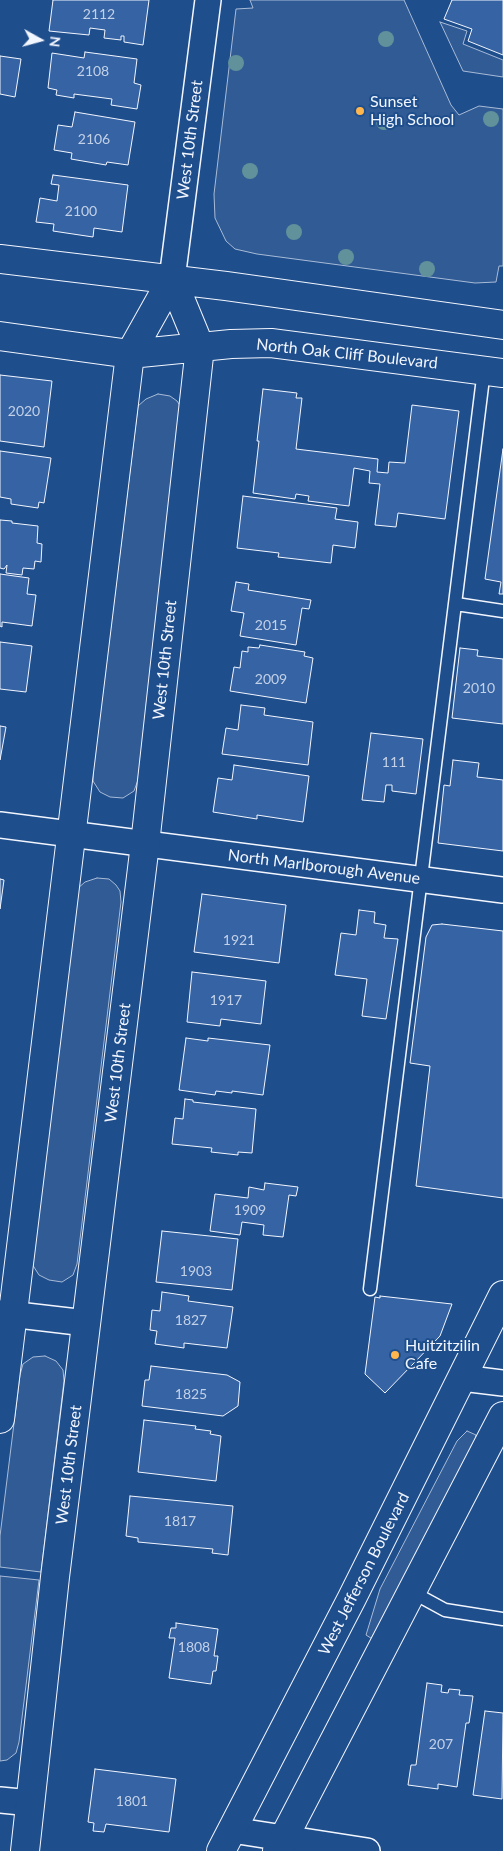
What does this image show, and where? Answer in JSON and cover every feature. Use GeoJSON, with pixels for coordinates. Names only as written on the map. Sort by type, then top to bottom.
{"type":"FeatureCollection","features":[{"type":"Feature","properties":{"kind":"street","name":"West 10th Street"},"geometry":{"type":"LineString","coordinates":[[0,1419],[6,1314],[71,835],[130,354],[172,279],[208,0]]}},
{"type":"Feature","properties":{"kind":"street"},"geometry":{"type":"LineString","coordinates":[[0,258],[172,279],[503,325]]}},
{"type":"Feature","properties":{"kind":"street","name":"West 10th Street"},"geometry":{"type":"LineString","coordinates":[[25,1851],[56,1567],[145,844],[200,347],[172,279]]}},
{"type":"Feature","properties":{"kind":"street","name":"North Oak Cliff Boulevard"},"geometry":{"type":"LineString","coordinates":[[0,336],[130,354],[270,343],[493,372]]}},
{"type":"Feature","properties":{"kind":"street","name":"North Marlborough Avenue"},"geometry":{"type":"LineString","coordinates":[[0,825],[503,890]]}},
{"type":"Feature","properties":{"kind":"street","name":"West Jefferson Boulevard"},"geometry":{"type":"LineString","coordinates":[[227,1840],[352,1598],[503,1295]]}},
{"type":"Feature","properties":{"kind":"street"},"geometry":{"type":"LineString","coordinates":[[6,1314],[86,1323]]}},
{"type":"Feature","properties":{"kind":"street"},"geometry":{"type":"LineString","coordinates":[[462,1378],[503,1383]]}},
{"type":"Feature","properties":{"kind":"street"},"geometry":{"type":"LineString","coordinates":[[280,1845],[503,1416]]}},
{"type":"Feature","properties":{"kind":"street"},"geometry":{"type":"LineString","coordinates":[[0,1800],[31,1803]]}},
{"type":"Feature","properties":{"kind":"street"},"geometry":{"type":"LineString","coordinates":[[227,1840],[367,1851]]}},
{"type":"Feature","properties":{"kind":"lane"},"geometry":{"type":"LineString","coordinates":[[370,1290],[456,604],[493,372]]}},
{"type":"Feature","properties":{"kind":"lane"},"geometry":{"type":"LineString","coordinates":[[456,604],[503,611]]}},
{"type":"Feature","properties":{"kind":"lane"},"geometry":{"type":"LineString","coordinates":[[412,1592],[445,1610],[503,1618]]}},
{"type":"Feature","properties":{"kind":"shaded area","name":"Sunset High School"},"geometry":{"type":"Polygon","coordinates":[[[250,0],[404,0],[451,105],[459,115],[479,106],[503,109],[503,266],[499,266],[496,282],[475,283],[257,254],[235,249],[226,241],[215,218],[214,194],[236,9],[253,8],[250,0]]]}},
{"type":"Feature","properties":{"kind":"shaded area"},"geometry":{"type":"Polygon","coordinates":[[[440,22],[467,31],[463,44],[503,60],[503,77],[463,71],[440,22]]]}},
{"type":"Feature","properties":{"kind":"shaded area"},"geometry":{"type":"Polygon","coordinates":[[[158,394],[170,396],[177,401],[181,407],[182,419],[138,780],[134,791],[123,798],[110,797],[100,792],[93,781],[93,770],[138,406],[146,399],[158,394]]]}},
{"type":"Feature","properties":{"kind":"shaded area"},"geometry":{"type":"Polygon","coordinates":[[[97,878],[109,879],[116,885],[120,891],[121,902],[77,1264],[73,1275],[62,1282],[49,1280],[39,1275],[32,1264],[77,889],[85,882],[97,878]]]}},
{"type":"Feature","properties":{"kind":"shaded area"},"geometry":{"type":"Polygon","coordinates":[[[45,1356],[56,1361],[63,1370],[64,1381],[41,1572],[0,1567],[0,1536],[20,1375],[23,1364],[33,1357],[45,1356]]]}},
{"type":"Feature","properties":{"kind":"shaded area"},"geometry":{"type":"Polygon","coordinates":[[[467,1431],[476,1435],[473,1450],[374,1640],[366,1635],[380,1589],[457,1441],[467,1431]]]}},
{"type":"Feature","properties":{"kind":"shaded area"},"geometry":{"type":"Polygon","coordinates":[[[0,1576],[39,1580],[19,1742],[16,1753],[7,1760],[0,1761],[0,1576]]]}},
{"type":"Feature","properties":{"kind":"building"},"geometry":{"type":"Polygon","coordinates":[[[53,0],[149,0],[143,45],[124,42],[124,36],[121,36],[121,40],[104,38],[105,30],[90,28],[89,35],[49,31],[53,0]]]}},
{"type":"Feature","properties":{"kind":"building"},"geometry":{"type":"Polygon","coordinates":[[[452,0],[503,0],[503,55],[468,41],[472,29],[444,19],[452,0]]]}},
{"type":"Feature","properties":{"kind":"building"},"geometry":{"type":"Polygon","coordinates":[[[85,52],[137,59],[134,83],[141,85],[137,109],[111,105],[112,99],[74,94],[74,98],[56,95],[57,90],[48,88],[52,53],[84,58],[85,52]]]}},
{"type":"Feature","properties":{"kind":"building"},"geometry":{"type":"Polygon","coordinates":[[[0,56],[21,59],[15,97],[0,94],[0,56]]]}},
{"type":"Feature","properties":{"kind":"building"},"geometry":{"type":"Polygon","coordinates":[[[75,112],[135,122],[128,165],[107,162],[106,165],[71,159],[72,153],[54,150],[58,125],[72,127],[75,112]]]}},
{"type":"Feature","properties":{"kind":"building"},"geometry":{"type":"Polygon","coordinates":[[[53,175],[128,185],[122,232],[94,228],[93,237],[53,231],[54,224],[36,222],[40,198],[57,201],[59,185],[51,184],[53,175]]]}},
{"type":"Feature","properties":{"kind":"building"},"geometry":{"type":"Polygon","coordinates":[[[0,375],[52,381],[44,447],[0,441],[0,375]]]}},
{"type":"Feature","properties":{"kind":"building"},"geometry":{"type":"Polygon","coordinates":[[[263,389],[297,393],[296,398],[302,398],[296,449],[378,459],[377,472],[388,473],[389,462],[405,463],[412,405],[459,411],[445,519],[398,513],[396,527],[375,525],[380,484],[369,483],[370,471],[354,468],[349,506],[308,501],[309,496],[296,494],[295,499],[253,493],[263,389]]]}},
{"type":"Feature","properties":{"kind":"building"},"geometry":{"type":"Polygon","coordinates":[[[503,449],[503,594],[499,594],[501,582],[485,579],[503,449]]]}},
{"type":"Feature","properties":{"kind":"building"},"geometry":{"type":"Polygon","coordinates":[[[0,451],[51,458],[44,503],[39,502],[38,508],[11,504],[11,499],[0,497],[0,451]]]}},
{"type":"Feature","properties":{"kind":"building"},"geometry":{"type":"Polygon","coordinates":[[[243,496],[337,508],[335,519],[358,522],[355,548],[333,545],[331,563],[278,557],[279,553],[237,548],[243,496]]]}},
{"type":"Feature","properties":{"kind":"building"},"geometry":{"type":"Polygon","coordinates":[[[0,520],[38,526],[37,543],[42,544],[41,562],[35,561],[34,569],[23,568],[22,575],[6,573],[7,565],[4,569],[0,568],[0,520]]]}},
{"type":"Feature","properties":{"kind":"building"},"geometry":{"type":"Polygon","coordinates":[[[0,574],[29,578],[27,594],[36,595],[32,626],[2,622],[2,627],[0,626],[0,574]]]}},
{"type":"Feature","properties":{"kind":"building"},"geometry":{"type":"Polygon","coordinates":[[[236,582],[249,584],[248,590],[311,600],[309,609],[302,608],[296,645],[240,636],[244,613],[231,611],[236,582]]]}},
{"type":"Feature","properties":{"kind":"building"},"geometry":{"type":"Polygon","coordinates":[[[0,642],[32,646],[26,692],[0,689],[0,642]]]}},
{"type":"Feature","properties":{"kind":"building"},"geometry":{"type":"Polygon","coordinates":[[[260,645],[305,652],[304,656],[313,658],[306,703],[230,691],[234,667],[240,668],[242,651],[248,652],[248,647],[259,648],[260,645]]]}},
{"type":"Feature","properties":{"kind":"building"},"geometry":{"type":"Polygon","coordinates":[[[460,648],[478,650],[477,656],[503,659],[503,724],[452,718],[460,648]]]}},
{"type":"Feature","properties":{"kind":"building"},"geometry":{"type":"Polygon","coordinates":[[[241,705],[265,708],[264,715],[313,722],[308,765],[222,754],[226,728],[238,730],[241,705]]]}},
{"type":"Feature","properties":{"kind":"building"},"geometry":{"type":"Polygon","coordinates":[[[0,726],[6,727],[0,760],[0,726]]]}},
{"type":"Feature","properties":{"kind":"building"},"geometry":{"type":"Polygon","coordinates":[[[371,733],[423,739],[416,794],[392,791],[392,785],[386,785],[384,802],[362,800],[371,733]]]}},
{"type":"Feature","properties":{"kind":"building"},"geometry":{"type":"Polygon","coordinates":[[[453,760],[479,763],[477,777],[503,780],[503,851],[438,843],[444,785],[450,786],[453,760]]]}},
{"type":"Feature","properties":{"kind":"building"},"geometry":{"type":"Polygon","coordinates":[[[234,765],[309,776],[303,822],[257,815],[257,819],[213,812],[218,778],[232,780],[234,765]]]}},
{"type":"Feature","properties":{"kind":"building"},"geometry":{"type":"Polygon","coordinates":[[[0,879],[4,880],[0,909],[0,879]]]}},
{"type":"Feature","properties":{"kind":"building"},"geometry":{"type":"Polygon","coordinates":[[[202,894],[286,905],[279,963],[194,952],[202,894]]]}},
{"type":"Feature","properties":{"kind":"building"},"geometry":{"type":"Polygon","coordinates":[[[359,910],[375,912],[374,923],[386,925],[384,938],[398,939],[386,1019],[362,1016],[367,979],[335,975],[341,933],[356,935],[359,910]]]}},
{"type":"Feature","properties":{"kind":"building"},"geometry":{"type":"Polygon","coordinates":[[[442,924],[503,931],[503,1198],[416,1186],[430,1066],[410,1063],[426,937],[432,925],[442,924]]]}},
{"type":"Feature","properties":{"kind":"building"},"geometry":{"type":"Polygon","coordinates":[[[192,972],[266,981],[261,1024],[221,1019],[220,1026],[187,1022],[192,972]]]}},
{"type":"Feature","properties":{"kind":"building"},"geometry":{"type":"Polygon","coordinates":[[[186,1038],[208,1041],[208,1038],[270,1045],[263,1095],[216,1091],[215,1095],[179,1090],[186,1038]]]}},
{"type":"Feature","properties":{"kind":"building"},"geometry":{"type":"Polygon","coordinates":[[[185,1099],[193,1100],[193,1102],[256,1109],[252,1153],[238,1152],[238,1155],[211,1152],[212,1148],[172,1144],[175,1118],[183,1119],[185,1099]]]}},
{"type":"Feature","properties":{"kind":"building"},"geometry":{"type":"Polygon","coordinates":[[[265,1183],[298,1187],[296,1196],[289,1195],[283,1237],[263,1235],[264,1225],[242,1222],[240,1235],[210,1231],[215,1194],[248,1198],[249,1187],[264,1190],[265,1183]]]}},
{"type":"Feature","properties":{"kind":"building"},"geometry":{"type":"Polygon","coordinates":[[[162,1231],[238,1239],[232,1290],[156,1282],[162,1231]]]}},
{"type":"Feature","properties":{"kind":"building"},"geometry":{"type":"Polygon","coordinates":[[[162,1292],[189,1296],[188,1301],[233,1307],[227,1348],[184,1343],[184,1348],[155,1344],[157,1331],[150,1330],[152,1310],[160,1311],[162,1292]]]}},
{"type":"Feature","properties":{"kind":"building","name":"Huitzitzilin Cafe"},"geometry":{"type":"Polygon","coordinates":[[[380,1296],[452,1304],[440,1336],[385,1393],[365,1374],[375,1297],[380,1298],[380,1296]]]}},
{"type":"Feature","properties":{"kind":"building"},"geometry":{"type":"Polygon","coordinates":[[[151,1366],[227,1375],[240,1382],[238,1406],[223,1416],[142,1406],[145,1380],[149,1380],[151,1366]]]}},
{"type":"Feature","properties":{"kind":"building"},"geometry":{"type":"Polygon","coordinates":[[[144,1420],[196,1426],[195,1429],[211,1431],[210,1434],[221,1436],[216,1481],[138,1472],[144,1420]]]}},
{"type":"Feature","properties":{"kind":"building"},"geometry":{"type":"Polygon","coordinates":[[[130,1496],[233,1506],[228,1555],[212,1553],[213,1549],[138,1542],[138,1538],[126,1536],[130,1496]]]}},
{"type":"Feature","properties":{"kind":"building"},"geometry":{"type":"Polygon","coordinates":[[[176,1623],[218,1629],[214,1656],[218,1656],[216,1671],[213,1671],[211,1684],[169,1678],[175,1638],[169,1638],[171,1628],[176,1628],[176,1623]]]}},
{"type":"Feature","properties":{"kind":"building"},"geometry":{"type":"Polygon","coordinates":[[[427,1683],[442,1685],[441,1692],[448,1693],[449,1689],[460,1690],[459,1695],[473,1696],[469,1723],[466,1723],[457,1787],[438,1784],[438,1789],[408,1785],[411,1765],[416,1765],[427,1683]]]}},
{"type":"Feature","properties":{"kind":"building"},"geometry":{"type":"Polygon","coordinates":[[[485,1711],[503,1713],[502,1799],[473,1795],[485,1711]]]}},
{"type":"Feature","properties":{"kind":"building"},"geometry":{"type":"Polygon","coordinates":[[[95,1769],[176,1779],[169,1832],[106,1824],[104,1832],[93,1831],[94,1823],[88,1822],[95,1769]]]}},
{"type":"Feature","properties":{"kind":"place","name":"Sunset High School"},"geometry":{"type":"Point","coordinates":[360,111]}},
{"type":"Feature","properties":{"kind":"place","name":"Huitzitzilin Cafe"},"geometry":{"type":"Point","coordinates":[395,1355]}}]}
